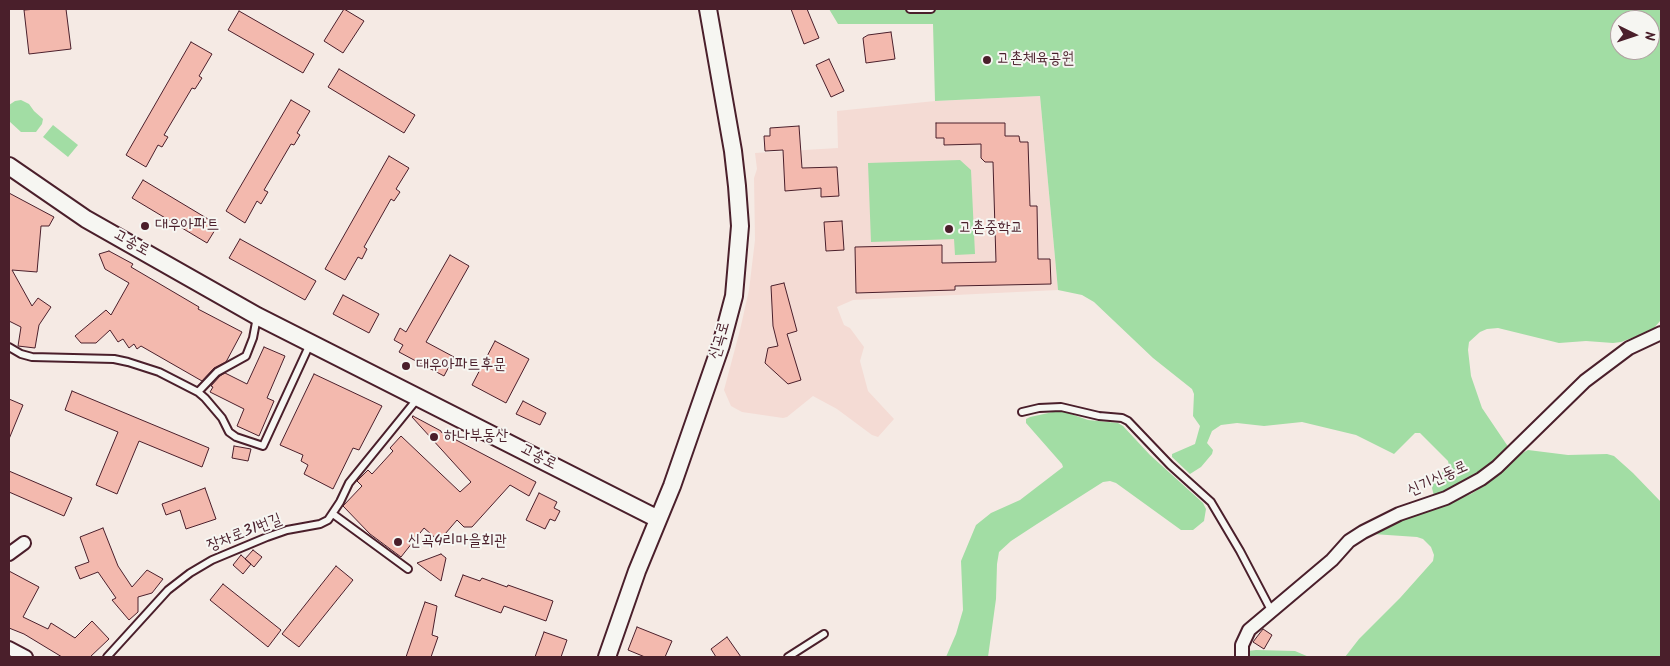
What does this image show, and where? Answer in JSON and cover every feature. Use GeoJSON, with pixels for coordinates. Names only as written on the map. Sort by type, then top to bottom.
{"type":"FeatureCollection","features":[{"type":"Feature","properties":{"kind":"street","name":"신곡로"},"geometry":{"type":"LineString","coordinates":[[608,657],[637,571],[672,486],[721,345],[734,296],[740,226],[735,169],[708,9]]}},
{"type":"Feature","properties":{"kind":"street","name":"고송로"},"geometry":{"type":"LineString","coordinates":[[9,166],[86,219],[257,316],[658,519]]}},
{"type":"Feature","properties":{"kind":"street","name":"신기신동로"},"geometry":{"type":"LineString","coordinates":[[1242,657],[1242,645],[1249,630],[1332,560],[1349,542],[1363,532],[1399,514],[1446,498],[1481,479],[1503,461],[1585,381],[1628,348],[1661,332]]}},
{"type":"Feature","properties":{"kind":"street"},"geometry":{"type":"LineString","coordinates":[[9,648],[26,657]]}},
{"type":"Feature","properties":{"kind":"lane"},"geometry":{"type":"LineString","coordinates":[[910,9],[931,9]]}},
{"type":"Feature","properties":{"kind":"lane"},"geometry":{"type":"LineString","coordinates":[[198,392],[217,372],[246,356],[253,338],[257,316]]}},
{"type":"Feature","properties":{"kind":"lane"},"geometry":{"type":"LineString","coordinates":[[9,347],[21,354],[32,357],[58,359],[88,358],[128,362],[159,372],[198,392],[213,406],[230,432],[236,437],[263,446],[310,344]]}},
{"type":"Feature","properties":{"kind":"lane"},"geometry":{"type":"LineString","coordinates":[[408,569],[333,514],[349,483],[418,398]]}},
{"type":"Feature","properties":{"kind":"lane"},"geometry":{"type":"LineString","coordinates":[[1022,412],[1039,408],[1061,407],[1099,416],[1122,418],[1128,421],[1170,465],[1211,502],[1240,551],[1271,610]]}},
{"type":"Feature","properties":{"kind":"lane","name":"장차로31번길"},"geometry":{"type":"LineString","coordinates":[[108,657],[168,590],[190,573],[212,560],[267,537],[287,530],[320,524],[328,520],[333,514]]}},
{"type":"Feature","properties":{"kind":"lane"},"geometry":{"type":"LineString","coordinates":[[788,657],[824,634]]}},
{"type":"Feature","properties":{"kind":"shaded area","name":"고촌중학교"},"geometry":{"type":"Polygon","coordinates":[[[1040,96],[1058,290],[853,300],[837,307],[844,325],[850,328],[864,347],[860,361],[868,391],[894,419],[878,437],[872,435],[837,409],[813,396],[787,417],[783,418],[742,412],[731,406],[724,390],[749,290],[755,240],[754,178],[757,169],[755,153],[838,148],[837,111],[935,101],[1040,96]]]}},
{"type":"Feature","properties":{"kind":"green space"},"geometry":{"type":"Polygon","coordinates":[[[829,9],[1661,9],[1661,320],[1654,328],[1645,333],[1613,343],[1586,341],[1559,343],[1498,328],[1480,332],[1469,342],[1471,376],[1482,408],[1509,448],[1487,468],[1458,487],[1434,496],[1432,488],[1434,482],[1449,465],[1448,461],[1420,433],[1415,433],[1394,454],[1356,435],[1302,422],[1264,426],[1237,423],[1221,425],[1212,431],[1207,443],[1213,450],[1212,454],[1201,467],[1190,474],[1172,457],[1172,454],[1195,444],[1200,426],[1193,416],[1194,394],[1192,389],[1153,358],[1094,302],[1082,295],[1058,290],[1040,96],[935,101],[933,24],[838,24],[829,9]]]}},
{"type":"Feature","properties":{"kind":"green space"},"geometry":{"type":"Polygon","coordinates":[[[21,100],[29,104],[43,119],[36,132],[21,132],[9,121],[9,105],[21,100]]]}},
{"type":"Feature","properties":{"kind":"green space"},"geometry":{"type":"Polygon","coordinates":[[[53,125],[78,145],[68,157],[43,137],[53,125]]]}},
{"type":"Feature","properties":{"kind":"green space"},"geometry":{"type":"Polygon","coordinates":[[[960,160],[971,170],[975,254],[955,255],[954,239],[871,242],[868,163],[960,160]]]}},
{"type":"Feature","properties":{"kind":"green space"},"geometry":{"type":"Polygon","coordinates":[[[1053,412],[1065,412],[1088,420],[1118,423],[1123,426],[1150,455],[1203,503],[1206,509],[1204,521],[1193,530],[1181,530],[1116,483],[1110,481],[1103,482],[1011,541],[999,552],[996,599],[988,657],[946,657],[956,634],[963,610],[961,561],[976,525],[991,513],[1020,500],[1063,467],[1026,423],[1026,419],[1030,417],[1053,412]]]}},
{"type":"Feature","properties":{"kind":"green space"},"geometry":{"type":"Polygon","coordinates":[[[1528,450],[1568,455],[1607,454],[1614,456],[1661,502],[1661,657],[1345,657],[1359,639],[1400,598],[1433,561],[1434,555],[1431,547],[1423,539],[1373,534],[1406,518],[1471,494],[1490,482],[1519,455],[1528,450]]]}},
{"type":"Feature","properties":{"kind":"green space"},"geometry":{"type":"Polygon","coordinates":[[[1248,651],[1295,651],[1309,657],[1247,657],[1248,651]]]}},
{"type":"Feature","properties":{"kind":"building"},"geometry":{"type":"Polygon","coordinates":[[[66,9],[71,49],[29,54],[24,10],[66,9]]]}},
{"type":"Feature","properties":{"kind":"building"},"geometry":{"type":"Polygon","coordinates":[[[344,9],[364,21],[343,53],[324,41],[344,9]]]}},
{"type":"Feature","properties":{"kind":"building"},"geometry":{"type":"Polygon","coordinates":[[[791,9],[807,9],[819,38],[804,44],[791,9]]]}},
{"type":"Feature","properties":{"kind":"building"},"geometry":{"type":"Polygon","coordinates":[[[239,11],[314,54],[303,73],[228,30],[239,11]]]}},
{"type":"Feature","properties":{"kind":"building"},"geometry":{"type":"Polygon","coordinates":[[[891,32],[895,59],[866,63],[863,38],[868,35],[891,32]]]}},
{"type":"Feature","properties":{"kind":"building"},"geometry":{"type":"Polygon","coordinates":[[[191,42],[212,54],[199,76],[202,78],[195,89],[192,88],[164,135],[168,137],[162,147],[158,145],[146,167],[126,155],[191,42]]]}},
{"type":"Feature","properties":{"kind":"building"},"geometry":{"type":"Polygon","coordinates":[[[829,59],[844,91],[831,97],[816,65],[829,59]]]}},
{"type":"Feature","properties":{"kind":"building"},"geometry":{"type":"Polygon","coordinates":[[[339,69],[415,115],[404,133],[328,87],[339,69]]]}},
{"type":"Feature","properties":{"kind":"building"},"geometry":{"type":"Polygon","coordinates":[[[291,100],[310,111],[297,133],[300,135],[294,145],[291,144],[264,190],[268,192],[261,204],[257,201],[245,223],[226,211],[291,100]]]}},
{"type":"Feature","properties":{"kind":"building"},"geometry":{"type":"Polygon","coordinates":[[[936,123],[1005,123],[1005,136],[1019,136],[1020,142],[1028,142],[1030,206],[1037,206],[1038,259],[1050,259],[1051,284],[955,286],[955,290],[856,293],[855,247],[942,245],[942,263],[996,262],[993,162],[985,162],[981,158],[981,144],[944,145],[944,138],[936,138],[936,123]]]}},
{"type":"Feature","properties":{"kind":"building"},"geometry":{"type":"Polygon","coordinates":[[[799,126],[802,168],[837,167],[839,196],[821,197],[821,188],[785,191],[783,150],[765,151],[764,136],[770,136],[770,128],[799,126]]]}},
{"type":"Feature","properties":{"kind":"building"},"geometry":{"type":"Polygon","coordinates":[[[389,156],[409,168],[396,189],[400,192],[394,201],[391,199],[364,247],[367,249],[362,259],[358,257],[345,280],[325,269],[389,156]]]}},
{"type":"Feature","properties":{"kind":"building"},"geometry":{"type":"Polygon","coordinates":[[[143,180],[218,225],[207,243],[132,198],[143,180]]]}},
{"type":"Feature","properties":{"kind":"building"},"geometry":{"type":"Polygon","coordinates":[[[9,193],[54,217],[49,226],[41,226],[37,272],[12,270],[32,306],[38,298],[51,307],[39,325],[35,348],[18,346],[21,327],[9,321],[9,193]]]}},
{"type":"Feature","properties":{"kind":"building"},"geometry":{"type":"Polygon","coordinates":[[[842,221],[844,250],[826,251],[824,222],[842,221]]]}},
{"type":"Feature","properties":{"kind":"building"},"geometry":{"type":"Polygon","coordinates":[[[240,239],[316,281],[305,300],[229,258],[240,239]]]}},
{"type":"Feature","properties":{"kind":"building"},"geometry":{"type":"Polygon","coordinates":[[[109,251],[133,264],[131,267],[199,307],[198,309],[242,332],[226,362],[214,368],[202,381],[141,346],[137,349],[134,344],[129,348],[123,339],[118,342],[110,330],[96,343],[81,343],[75,336],[106,310],[111,315],[129,283],[105,269],[99,254],[109,251]]]}},
{"type":"Feature","properties":{"kind":"building"},"geometry":{"type":"Polygon","coordinates":[[[450,255],[469,266],[426,342],[454,357],[444,376],[399,352],[403,345],[394,340],[400,328],[406,332],[450,255]]]}},
{"type":"Feature","properties":{"kind":"building"},"geometry":{"type":"Polygon","coordinates":[[[784,283],[797,331],[787,334],[801,380],[788,384],[765,363],[768,348],[778,346],[773,326],[771,286],[784,283]]]}},
{"type":"Feature","properties":{"kind":"building"},"geometry":{"type":"Polygon","coordinates":[[[343,295],[379,314],[369,333],[333,314],[343,295]]]}},
{"type":"Feature","properties":{"kind":"building"},"geometry":{"type":"Polygon","coordinates":[[[495,341],[529,359],[506,403],[472,385],[495,341]]]}},
{"type":"Feature","properties":{"kind":"building"},"geometry":{"type":"Polygon","coordinates":[[[264,347],[285,356],[267,398],[274,401],[259,436],[237,426],[244,409],[210,392],[213,387],[211,386],[225,373],[247,384],[264,347]]]}},
{"type":"Feature","properties":{"kind":"building"},"geometry":{"type":"Polygon","coordinates":[[[314,374],[382,406],[359,450],[353,448],[333,489],[304,474],[308,465],[301,461],[303,455],[280,445],[314,374]]]}},
{"type":"Feature","properties":{"kind":"building"},"geometry":{"type":"Polygon","coordinates":[[[72,391],[209,448],[202,467],[139,441],[117,494],[96,485],[118,432],[65,410],[72,391]]]}},
{"type":"Feature","properties":{"kind":"building"},"geometry":{"type":"Polygon","coordinates":[[[9,399],[23,405],[9,439],[9,399]]]}},
{"type":"Feature","properties":{"kind":"building"},"geometry":{"type":"Polygon","coordinates":[[[523,401],[546,413],[540,425],[516,414],[523,401]]]}},
{"type":"Feature","properties":{"kind":"building"},"geometry":{"type":"Polygon","coordinates":[[[413,416],[536,482],[529,496],[510,485],[472,527],[464,527],[457,520],[439,541],[424,528],[401,557],[370,534],[343,506],[362,486],[357,481],[368,470],[372,474],[393,451],[390,448],[401,436],[460,492],[471,482],[413,416]]]}},
{"type":"Feature","properties":{"kind":"building"},"geometry":{"type":"Polygon","coordinates":[[[234,446],[251,449],[248,461],[232,458],[234,446]]]}},
{"type":"Feature","properties":{"kind":"building"},"geometry":{"type":"Polygon","coordinates":[[[9,471],[72,498],[64,516],[9,492],[9,471]]]}},
{"type":"Feature","properties":{"kind":"building"},"geometry":{"type":"Polygon","coordinates":[[[205,488],[216,519],[186,529],[180,510],[166,515],[162,504],[205,488]]]}},
{"type":"Feature","properties":{"kind":"building"},"geometry":{"type":"Polygon","coordinates":[[[539,493],[557,502],[554,508],[560,511],[555,521],[550,519],[545,529],[526,520],[539,493]]]}},
{"type":"Feature","properties":{"kind":"building"},"geometry":{"type":"Polygon","coordinates":[[[103,528],[118,566],[132,587],[147,570],[163,579],[152,593],[138,597],[138,612],[129,620],[112,600],[116,598],[98,572],[80,579],[75,567],[89,562],[80,537],[103,528]]]}},
{"type":"Feature","properties":{"kind":"building"},"geometry":{"type":"Polygon","coordinates":[[[253,550],[262,557],[254,567],[245,559],[253,550]]]}},
{"type":"Feature","properties":{"kind":"building"},"geometry":{"type":"Polygon","coordinates":[[[441,554],[446,558],[441,581],[417,563],[441,554]]]}},
{"type":"Feature","properties":{"kind":"building"},"geometry":{"type":"Polygon","coordinates":[[[241,555],[251,564],[243,574],[233,565],[241,555]]]}},
{"type":"Feature","properties":{"kind":"building"},"geometry":{"type":"Polygon","coordinates":[[[336,566],[353,580],[299,647],[282,634],[336,566]]]}},
{"type":"Feature","properties":{"kind":"building"},"geometry":{"type":"Polygon","coordinates":[[[9,571],[39,587],[23,617],[48,629],[51,623],[75,638],[92,621],[109,639],[90,657],[62,657],[24,634],[9,628],[9,571]]]}},
{"type":"Feature","properties":{"kind":"building"},"geometry":{"type":"Polygon","coordinates":[[[463,575],[480,581],[482,578],[507,587],[508,585],[553,601],[546,621],[504,606],[501,613],[455,596],[463,575]]]}},
{"type":"Feature","properties":{"kind":"building"},"geometry":{"type":"Polygon","coordinates":[[[223,584],[281,630],[268,647],[210,600],[223,584]]]}},
{"type":"Feature","properties":{"kind":"building"},"geometry":{"type":"Polygon","coordinates":[[[425,602],[437,606],[432,635],[438,637],[431,657],[406,657],[425,602]]]}},
{"type":"Feature","properties":{"kind":"building"},"geometry":{"type":"Polygon","coordinates":[[[637,627],[672,641],[665,657],[645,657],[628,650],[637,627]]]}},
{"type":"Feature","properties":{"kind":"building"},"geometry":{"type":"Polygon","coordinates":[[[1263,629],[1272,635],[1264,649],[1253,642],[1263,629]]]}},
{"type":"Feature","properties":{"kind":"building"},"geometry":{"type":"Polygon","coordinates":[[[544,632],[567,640],[561,657],[535,657],[544,632]]]}},
{"type":"Feature","properties":{"kind":"building"},"geometry":{"type":"Polygon","coordinates":[[[727,637],[741,657],[716,657],[711,649],[727,637]]]}},
{"type":"Feature","properties":{"kind":"place","name":"고촌체육공원"},"geometry":{"type":"Point","coordinates":[987,60]}},
{"type":"Feature","properties":{"kind":"place","name":"대우아파트"},"geometry":{"type":"Point","coordinates":[145,226]}},
{"type":"Feature","properties":{"kind":"place","name":"고촌중학교"},"geometry":{"type":"Point","coordinates":[949,229]}},
{"type":"Feature","properties":{"kind":"place","name":"대우아파트후문"},"geometry":{"type":"Point","coordinates":[406,366]}},
{"type":"Feature","properties":{"kind":"place","name":"하나부동산"},"geometry":{"type":"Point","coordinates":[434,437]}},
{"type":"Feature","properties":{"kind":"place","name":"신곡4리마을회관"},"geometry":{"type":"Point","coordinates":[398,542]}}]}
